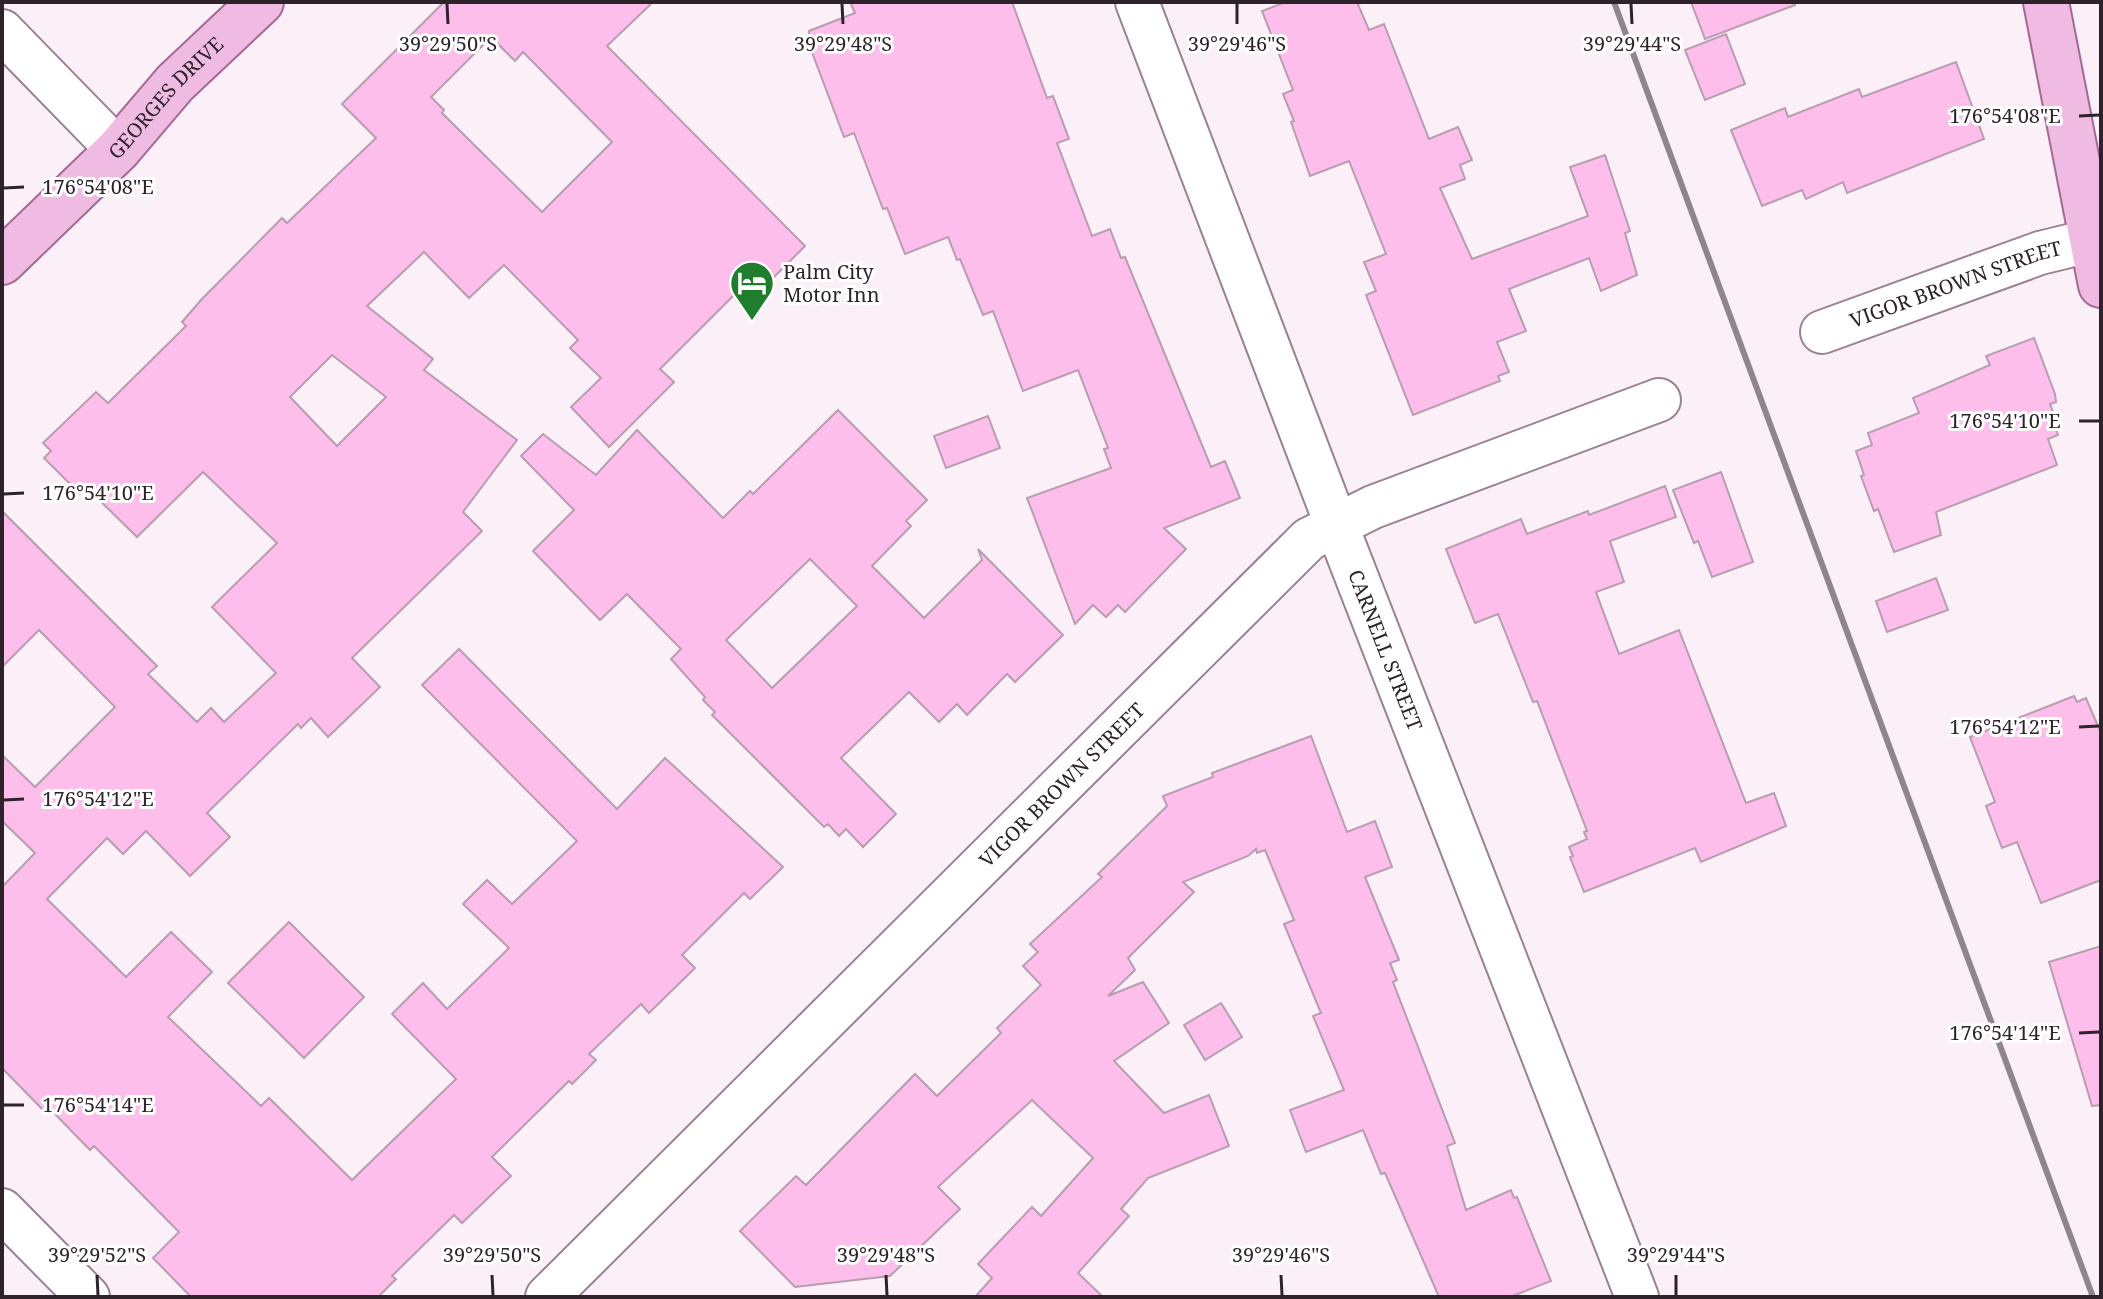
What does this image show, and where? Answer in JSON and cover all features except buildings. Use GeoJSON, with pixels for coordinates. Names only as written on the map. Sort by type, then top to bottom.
{"type":"FeatureCollection","features":[{"type":"Feature","properties":{"kind":"main road","name":"GEORGES DRIVE"},"geometry":{"type":"LineString","coordinates":[[2,262],[118,150],[175,83],[261,2]]}},
{"type":"Feature","properties":{"kind":"main road"},"geometry":{"type":"LineString","coordinates":[[2046,2],[2101,285]]}},
{"type":"Feature","properties":{"kind":"street","name":"CARNELL STREET"},"geometry":{"type":"LineString","coordinates":[[1137,2],[1637,1297]]}},
{"type":"Feature","properties":{"kind":"street"},"geometry":{"type":"LineString","coordinates":[[2,31],[118,150]]}},
{"type":"Feature","properties":{"kind":"street","name":"VIGOR BROWN STREET"},"geometry":{"type":"LineString","coordinates":[[1822,332],[2040,253],[2093,240]]}},
{"type":"Feature","properties":{"kind":"street","name":"VIGOR BROWN STREET"},"geometry":{"type":"LineString","coordinates":[[547,1297],[1302,546],[1336,524],[1373,507],[1659,400]]}},
{"type":"Feature","properties":{"kind":"street"},"geometry":{"type":"LineString","coordinates":[[2,1210],[88,1297]]}},
{"type":"Feature","properties":{"kind":"railway"},"geometry":{"type":"LineString","coordinates":[[1614,2],[2093,1297]]}},
{"type":"Feature","properties":{"kind":"place","name":"Palm City Motor Inn"},"geometry":{"type":"Point","coordinates":[752,322]}}]}
